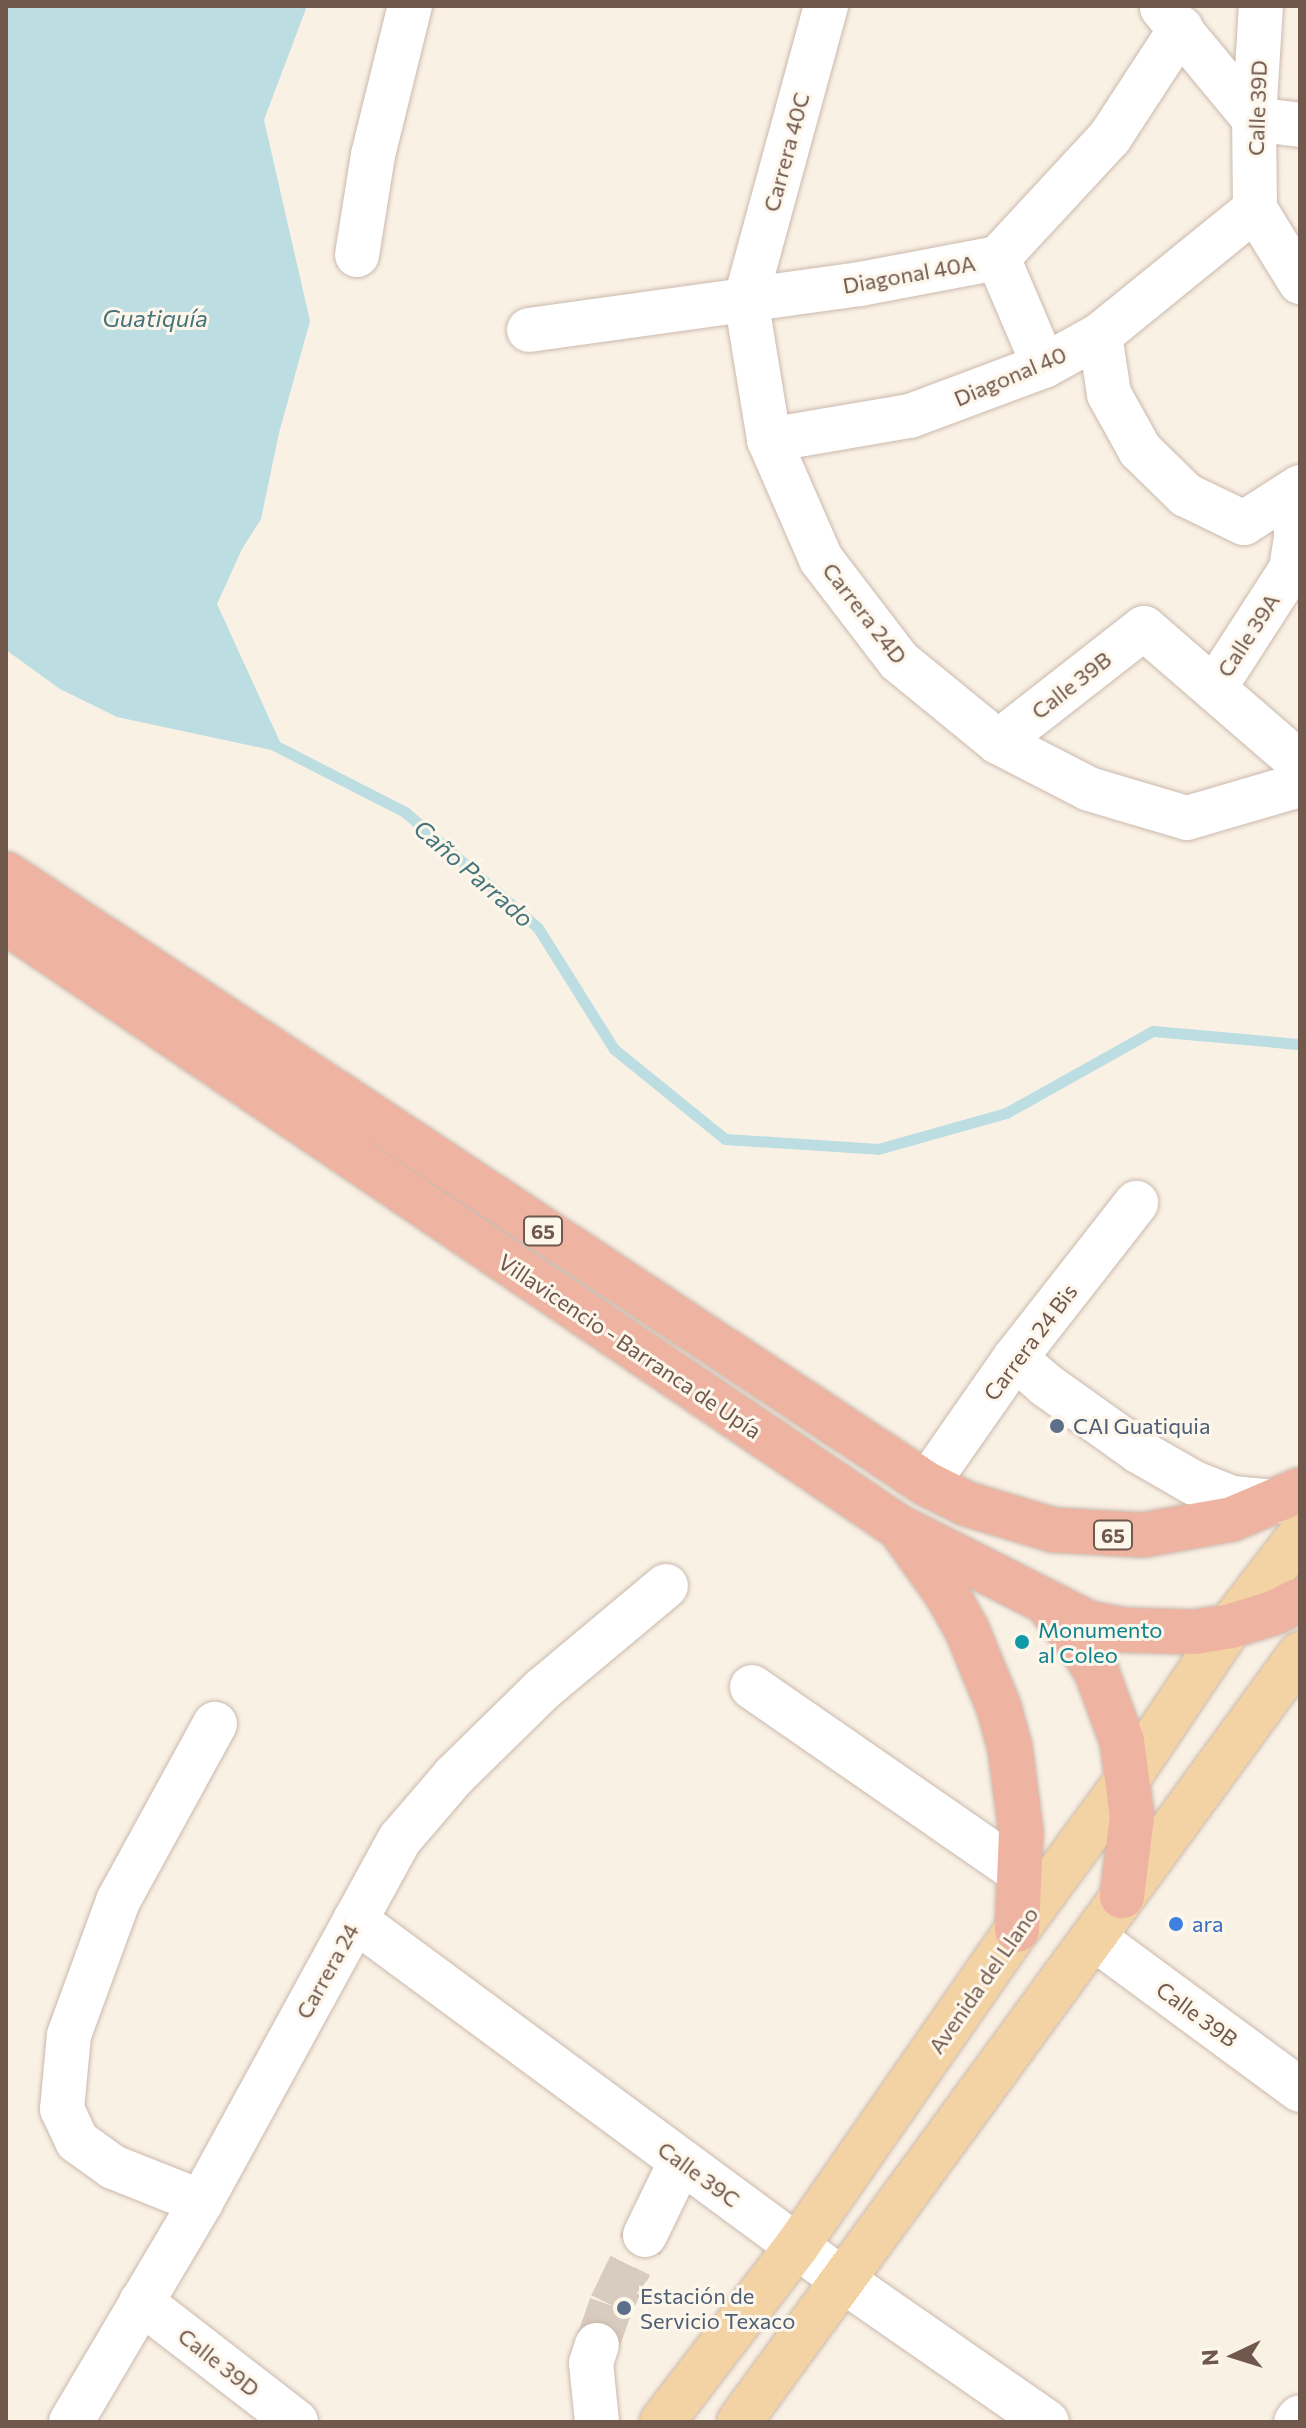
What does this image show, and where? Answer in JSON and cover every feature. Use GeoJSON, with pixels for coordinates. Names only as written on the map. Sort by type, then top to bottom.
{"type":"FeatureCollection","features":[{"type":"Feature","properties":{"kind":"highway","name":"Villavicencio - Barranca de Upía"},"geometry":{"type":"LineString","coordinates":[[6,874],[149,996],[897,1526],[1088,1623],[1123,1630],[1194,1632],[1230,1626],[1273,1613],[1300,1600]]}},
{"type":"Feature","properties":{"kind":"highway","name":"Villavicencio - Barranca de Upía"},"geometry":{"type":"LineString","coordinates":[[6,922],[149,996],[927,1484],[1010,1520],[1098,1535],[1188,1529],[1291,1509]]}},
{"type":"Feature","properties":{"kind":"highway"},"geometry":{"type":"LineString","coordinates":[[927,1484],[1044,1599],[1078,1642],[1097,1673],[1112,1706],[1129,1777],[1132,1817],[1122,1896]]}},
{"type":"Feature","properties":{"kind":"highway"},"geometry":{"type":"LineString","coordinates":[[897,1526],[947,1594],[989,1682],[1010,1748],[1017,1790],[1022,1874],[1017,1930]]}},
{"type":"Feature","properties":{"kind":"main road","name":"Avenida del Llano"},"geometry":{"type":"LineString","coordinates":[[662,2422],[797,2246],[1017,1930],[1129,1777],[1230,1626],[1291,1509]]}},
{"type":"Feature","properties":{"kind":"main road"},"geometry":{"type":"LineString","coordinates":[[739,2422],[1300,1654]]}},
{"type":"Feature","properties":{"kind":"street"},"geometry":{"type":"LineString","coordinates":[[357,255],[373,155],[410,6]]}},
{"type":"Feature","properties":{"kind":"street","name":"Carrera 40C"},"geometry":{"type":"LineString","coordinates":[[746,299],[826,6]]}},
{"type":"Feature","properties":{"kind":"street","name":"Calle 39D"},"geometry":{"type":"LineString","coordinates":[[1255,209],[1254,119],[1261,6]]}},
{"type":"Feature","properties":{"kind":"street"},"geometry":{"type":"LineString","coordinates":[[1171,17],[1254,119],[1300,125]]}},
{"type":"Feature","properties":{"kind":"street","name":"Diagonal 40A"},"geometry":{"type":"LineString","coordinates":[[529,330],[860,284],[998,258],[1110,137],[1171,17]]}},
{"type":"Feature","properties":{"kind":"street"},"geometry":{"type":"LineString","coordinates":[[1255,209],[1300,282]]}},
{"type":"Feature","properties":{"kind":"street","name":"Diagonal 40"},"geometry":{"type":"LineString","coordinates":[[769,440],[910,416],[1044,366],[1100,335],[1255,209]]}},
{"type":"Feature","properties":{"kind":"street"},"geometry":{"type":"LineString","coordinates":[[998,258],[1044,366]]}},
{"type":"Feature","properties":{"kind":"street","name":"Carrera 24D"},"geometry":{"type":"LineString","coordinates":[[746,299],[769,440],[821,559],[899,661],[998,742],[1089,789],[1187,818],[1300,785]]}},
{"type":"Feature","properties":{"kind":"street"},"geometry":{"type":"LineString","coordinates":[[1100,335],[1109,394],[1140,450],[1186,495],[1244,523],[1297,489]]}},
{"type":"Feature","properties":{"kind":"street","name":"Calle 39A"},"geometry":{"type":"LineString","coordinates":[[1215,687],[1291,569],[1296,538],[1297,489]]}},
{"type":"Feature","properties":{"kind":"street","name":"Calle 39B"},"geometry":{"type":"LineString","coordinates":[[998,742],[1144,628],[1215,687]]}},
{"type":"Feature","properties":{"kind":"street"},"geometry":{"type":"LineString","coordinates":[[1215,687],[1300,763]]}},
{"type":"Feature","properties":{"kind":"street","name":"Carrera 24 Bis"},"geometry":{"type":"LineString","coordinates":[[927,1484],[1015,1358],[1136,1203]]}},
{"type":"Feature","properties":{"kind":"street"},"geometry":{"type":"LineString","coordinates":[[1015,1358],[1046,1385],[1140,1452],[1194,1483],[1232,1498],[1291,1509]]}},
{"type":"Feature","properties":{"kind":"street","name":"Carrera 24"},"geometry":{"type":"LineString","coordinates":[[71,2422],[201,2202],[400,1839],[454,1776],[544,1688],[666,1586]]}},
{"type":"Feature","properties":{"kind":"street"},"geometry":{"type":"LineString","coordinates":[[752,1687],[1022,1874]]}},
{"type":"Feature","properties":{"kind":"street"},"geometry":{"type":"LineString","coordinates":[[201,2202],[113,2167],[77,2141],[62,2109],[69,2035],[118,1901],[215,1724]]}},
{"type":"Feature","properties":{"kind":"street","name":"Calle 39C"},"geometry":{"type":"LineString","coordinates":[[355,1920],[844,2281],[1047,2422]]}},
{"type":"Feature","properties":{"kind":"street","name":"Calle 39B"},"geometry":{"type":"LineString","coordinates":[[1094,1938],[1300,2090]]}},
{"type":"Feature","properties":{"kind":"street"},"geometry":{"type":"LineString","coordinates":[[645,2235],[681,2161]]}},
{"type":"Feature","properties":{"kind":"street","name":"Calle 39D"},"geometry":{"type":"LineString","coordinates":[[141,2302],[296,2422]]}},
{"type":"Feature","properties":{"kind":"street"},"geometry":{"type":"LineString","coordinates":[[597,2345],[591,2363],[597,2422]]}},
{"type":"Feature","properties":{"kind":"street"},"geometry":{"type":"LineString","coordinates":[[1296,2422],[1300,2417]]}},
{"type":"Feature","properties":{"kind":"water","name":"Guatiquía"},"geometry":{"type":"Polygon","coordinates":[[[6,6],[307,6],[264,120],[310,321],[279,433],[261,519],[242,549],[217,604],[285,753],[117,717],[60,689],[6,650],[6,6]]]}},
{"type":"Feature","properties":{"kind":"waterway","name":"Caño Parrado"},"geometry":{"type":"LineString","coordinates":[[274,745],[405,812],[538,928],[614,1049],[725,1139],[878,1149],[1006,1113],[1153,1031],[1300,1044]]}},
{"type":"Feature","properties":{"kind":"tunnel"},"geometry":{"type":"LineString","coordinates":[[597,2345],[611,2305],[645,2235]]}},
{"type":"Feature","properties":{"kind":"place","name":"CAI Guatiquia"},"geometry":{"type":"Point","coordinates":[1057,1426]}},
{"type":"Feature","properties":{"kind":"place","name":"Monumento al Coleo"},"geometry":{"type":"Point","coordinates":[1022,1642]}},
{"type":"Feature","properties":{"kind":"place","name":"ara"},"geometry":{"type":"Point","coordinates":[1176,1924]}},
{"type":"Feature","properties":{"kind":"place","name":"Estación de Servicio Texaco"},"geometry":{"type":"Point","coordinates":[624,2308]}}]}
